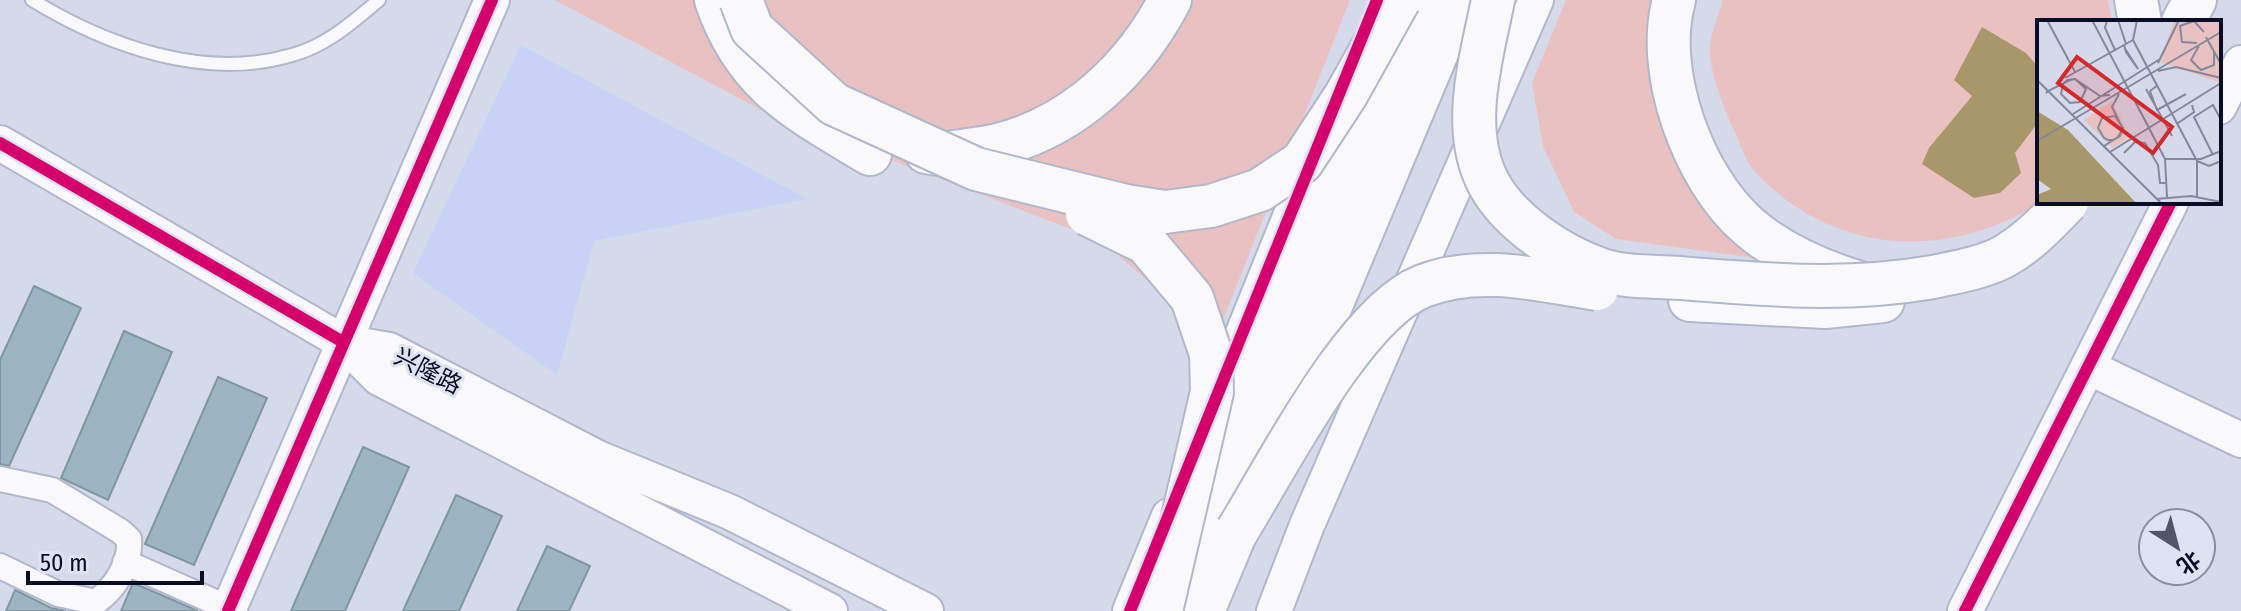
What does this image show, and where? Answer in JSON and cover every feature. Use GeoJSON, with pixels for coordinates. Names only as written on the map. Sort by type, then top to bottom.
{"type":"FeatureCollection","features":[{"type":"Feature","properties":{"kind":"highway"},"geometry":{"type":"LineString","coordinates":[[716,0],[729,37],[755,73],[785,101],[870,154],[924,177],[1096,216],[1146,243],[1192,298],[1211,354],[1212,392],[1163,611]]}},
{"type":"Feature","properties":{"kind":"highway"},"geometry":{"type":"LineString","coordinates":[[728,0],[741,36],[782,82],[816,109],[891,143],[933,154],[996,147],[1042,131],[1083,106],[1139,53],[1170,0]]}},
{"type":"Feature","properties":{"kind":"highway"},"geometry":{"type":"LineString","coordinates":[[741,0],[752,29],[834,104],[976,169],[1126,206],[1165,212],[1211,206],[1260,190],[1302,162],[1346,95],[1399,0]]}},
{"type":"Feature","properties":{"kind":"highway"},"geometry":{"type":"LineString","coordinates":[[753,0],[764,22],[807,73],[843,104],[889,123],[934,129],[1003,125],[1032,116],[1076,94],[1121,54],[1151,0]]}},
{"type":"Feature","properties":{"kind":"highway"},"geometry":{"type":"LineString","coordinates":[[1163,611],[1419,0]]}},
{"type":"Feature","properties":{"kind":"highway"},"geometry":{"type":"LineString","coordinates":[[1203,611],[1459,0]]}},
{"type":"Feature","properties":{"kind":"highway"},"geometry":{"type":"LineString","coordinates":[[1493,0],[1473,92],[1479,151],[1489,184],[1520,220],[1554,249],[1605,272],[1805,287],[1900,283],[1965,271],[2003,257],[2046,225],[2065,204]]}},
{"type":"Feature","properties":{"kind":"highway"},"geometry":{"type":"LineString","coordinates":[[1674,0],[1670,15],[1673,87],[1688,136],[1711,179],[1752,221],[1799,260],[1876,288],[1946,280],[2015,258],[2043,239],[2077,204]]}},
{"type":"Feature","properties":{"kind":"highway"},"geometry":{"type":"LineString","coordinates":[[1693,0],[1685,24],[1684,74],[1691,103],[1705,142],[1752,221],[1844,263],[1904,268],[2003,243],[2055,204]]}},
{"type":"Feature","properties":{"kind":"highway"},"geometry":{"type":"LineString","coordinates":[[2116,0],[2120,20]]}},
{"type":"Feature","properties":{"kind":"highway"},"geometry":{"type":"LineString","coordinates":[[2136,0],[2140,20]]}},
{"type":"Feature","properties":{"kind":"highway"},"geometry":{"type":"LineString","coordinates":[[2169,20],[2179,0]]}},
{"type":"Feature","properties":{"kind":"highway"},"geometry":{"type":"LineString","coordinates":[[2184,20],[2195,0]]}},
{"type":"Feature","properties":{"kind":"highway"},"geometry":{"type":"LineString","coordinates":[[1237,531],[1338,365],[1374,321],[1421,287],[1500,274],[1628,292],[1761,305],[1825,307],[1912,298],[1980,283],[2027,260],[2086,204]]}},
{"type":"Feature","properties":{"kind":"highway"},"geometry":{"type":"LineString","coordinates":[[1230,611],[1317,401]]}},
{"type":"Feature","properties":{"kind":"highway"},"geometry":{"type":"LineString","coordinates":[[1141,611],[1189,498]]}},
{"type":"Feature","properties":{"kind":"street"},"geometry":{"type":"LineString","coordinates":[[125,562],[231,610],[343,342],[492,0]]}},
{"type":"Feature","properties":{"kind":"street"},"geometry":{"type":"LineString","coordinates":[[1130,611],[1377,0]]}},
{"type":"Feature","properties":{"kind":"street"},"geometry":{"type":"LineString","coordinates":[[1274,611],[1307,525],[1536,0]]}},
{"type":"Feature","properties":{"kind":"street"},"geometry":{"type":"LineString","coordinates":[[2221,103],[2241,63]]}},
{"type":"Feature","properties":{"kind":"street"},"geometry":{"type":"LineString","coordinates":[[0,143],[343,342]]}},
{"type":"Feature","properties":{"kind":"street"},"geometry":{"type":"LineString","coordinates":[[1965,611],[2170,204]]}},
{"type":"Feature","properties":{"kind":"street","name":"兴隆路"},"geometry":{"type":"LineString","coordinates":[[343,342],[379,378],[830,611]]}},
{"type":"Feature","properties":{"kind":"street","name":"兴隆路"},"geometry":{"type":"LineString","coordinates":[[343,342],[389,350],[598,458],[730,512],[926,611]]}},
{"type":"Feature","properties":{"kind":"street"},"geometry":{"type":"LineString","coordinates":[[2088,367],[2241,440]]}},
{"type":"Feature","properties":{"kind":"street"},"geometry":{"type":"LineString","coordinates":[[0,479],[52,490],[85,508],[129,539],[125,562],[110,592],[96,602],[58,594],[0,566]]}},
{"type":"Feature","properties":{"kind":"lane"},"geometry":{"type":"LineString","coordinates":[[32,0],[159,58],[248,64],[294,55],[344,31],[379,0]]}},
{"type":"Feature","properties":{"kind":"shaded area"},"geometry":{"type":"Polygon","coordinates":[[[555,0],[1350,0],[1215,340],[1102,241],[761,110],[555,0]]]}},
{"type":"Feature","properties":{"kind":"shaded area"},"geometry":{"type":"Polygon","coordinates":[[[1566,0],[1662,0],[1659,58],[1777,261],[1616,239],[1574,212],[1543,146],[1532,83],[1566,0]]]}},
{"type":"Feature","properties":{"kind":"shaded area"},"geometry":{"type":"Polygon","coordinates":[[[1723,0],[2108,0],[2112,20],[2037,20],[2037,204],[2005,221],[1968,234],[1931,241],[1893,241],[1856,234],[1820,221],[1787,200],[1756,173],[1744,153],[1718,89],[1710,56],[1713,29],[1723,0]]]}},
{"type":"Feature","properties":{"kind":"shaded area"},"geometry":{"type":"Polygon","coordinates":[[[1982,27],[2026,53],[2037,66],[2037,124],[2015,153],[2021,173],[2000,193],[1974,198],[1922,164],[1929,148],[1972,96],[1954,80],[1982,27]]]}},
{"type":"Feature","properties":{"kind":"shaded area"},"geometry":{"type":"Polygon","coordinates":[[[521,45],[807,199],[594,241],[557,375],[413,273],[521,45]]]}},
{"type":"Feature","properties":{"kind":"building"},"geometry":{"type":"Polygon","coordinates":[[[34,286],[81,308],[9,466],[0,464],[0,360],[34,286]]]}},
{"type":"Feature","properties":{"kind":"building"},"geometry":{"type":"Polygon","coordinates":[[[124,331],[172,352],[108,500],[61,478],[124,331]]]}},
{"type":"Feature","properties":{"kind":"building"},"geometry":{"type":"Polygon","coordinates":[[[218,377],[267,398],[194,565],[145,544],[218,377]]]}},
{"type":"Feature","properties":{"kind":"building"},"geometry":{"type":"Polygon","coordinates":[[[363,447],[409,467],[345,611],[291,611],[363,447]]]}},
{"type":"Feature","properties":{"kind":"building"},"geometry":{"type":"Polygon","coordinates":[[[456,495],[502,516],[459,611],[403,611],[456,495]]]}},
{"type":"Feature","properties":{"kind":"building"},"geometry":{"type":"Polygon","coordinates":[[[547,546],[590,566],[569,611],[517,611],[547,546]]]}},
{"type":"Feature","properties":{"kind":"building"},"geometry":{"type":"Polygon","coordinates":[[[133,583],[159,594],[198,611],[121,611],[133,583]]]}},
{"type":"Feature","properties":{"kind":"building"},"geometry":{"type":"Polygon","coordinates":[[[15,590],[51,608],[66,611],[6,611],[15,590]]]}},
{"type":"Feature","properties":{"kind":"cycle path"},"geometry":{"type":"LineString","coordinates":[[228,611],[492,0]]}},
{"type":"Feature","properties":{"kind":"cycle path"},"geometry":{"type":"LineString","coordinates":[[1130,611],[1377,0]]}},
{"type":"Feature","properties":{"kind":"cycle path"},"geometry":{"type":"LineString","coordinates":[[0,143],[343,342]]}},
{"type":"Feature","properties":{"kind":"cycle path"},"geometry":{"type":"LineString","coordinates":[[1965,611],[2170,204]]}}]}
